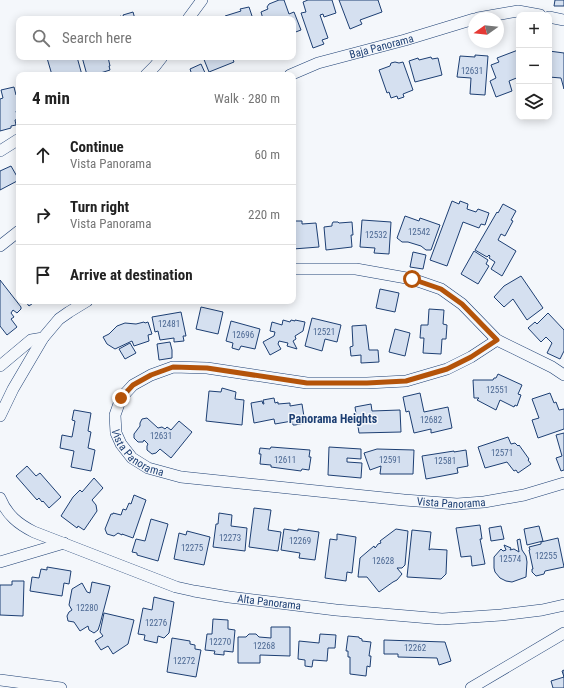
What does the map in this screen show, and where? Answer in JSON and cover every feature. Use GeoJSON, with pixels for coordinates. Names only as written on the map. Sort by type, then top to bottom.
{"type":"FeatureCollection","features":[{"type":"Feature","properties":{"kind":"street"},"geometry":{"type":"LineString","coordinates":[[190,16],[202,0]]}},
{"type":"Feature","properties":{"kind":"street"},"geometry":{"type":"LineString","coordinates":[[504,13],[518,11],[524,12]]}},
{"type":"Feature","properties":{"kind":"street"},"geometry":{"type":"LineString","coordinates":[[552,18],[564,20]]}},
{"type":"Feature","properties":{"kind":"street","name":"Baja Panorama"},"geometry":{"type":"LineString","coordinates":[[296,73],[318,64],[468,21]]}},
{"type":"Feature","properties":{"kind":"street"},"geometry":{"type":"LineString","coordinates":[[149,72],[160,60]]}},
{"type":"Feature","properties":{"kind":"street"},"geometry":{"type":"LineString","coordinates":[[0,151],[16,141]]}},
{"type":"Feature","properties":{"kind":"street"},"geometry":{"type":"LineString","coordinates":[[0,246],[16,233]]}},
{"type":"Feature","properties":{"kind":"street"},"geometry":{"type":"LineString","coordinates":[[296,269],[356,269],[412,279],[441,289],[462,304],[497,340],[552,367],[564,375]]}},
{"type":"Feature","properties":{"kind":"street"},"geometry":{"type":"LineString","coordinates":[[0,416],[13,389],[43,338],[59,320],[82,304]]}},
{"type":"Feature","properties":{"kind":"street"},"geometry":{"type":"LineString","coordinates":[[0,366],[31,340],[43,338]]}},
{"type":"Feature","properties":{"kind":"street","name":"Vista Panorama"},"geometry":{"type":"LineString","coordinates":[[497,340],[471,357],[447,369],[406,381],[367,383],[307,383],[207,368],[173,367],[145,378],[133,385],[121,398],[115,415],[116,433],[121,444],[132,458],[148,468],[181,477],[451,504],[470,503],[511,497],[564,483]]}},
{"type":"Feature","properties":{"kind":"street","name":"Alta Panorama"},"geometry":{"type":"LineString","coordinates":[[0,498],[10,516],[22,526],[34,532],[176,587],[213,595],[336,610],[442,619],[501,615],[542,610],[564,605]]}},
{"type":"Feature","properties":{"kind":"street"},"geometry":{"type":"LineString","coordinates":[[0,562],[64,543]]}},
{"type":"Feature","properties":{"kind":"street"},"geometry":{"type":"LineString","coordinates":[[471,688],[564,633]]}},
{"type":"Feature","properties":{"kind":"street"},"geometry":{"type":"LineString","coordinates":[[0,680],[61,688]]}},
{"type":"Feature","properties":{"kind":"building"},"geometry":{"type":"Polygon","coordinates":[[[279,0],[284,0],[289,14],[294,12],[296,16],[262,16],[261,12],[268,9],[267,7],[269,4],[279,0]]]}},
{"type":"Feature","properties":{"kind":"building"},"geometry":{"type":"Polygon","coordinates":[[[308,0],[332,0],[336,13],[324,17],[323,14],[320,15],[328,38],[322,40],[324,44],[313,48],[301,13],[306,12],[303,2],[308,0]]]}},
{"type":"Feature","properties":{"kind":"building"},"geometry":{"type":"Polygon","coordinates":[[[339,0],[378,0],[382,12],[360,20],[362,24],[350,29],[339,0]]]}},
{"type":"Feature","properties":{"kind":"building"},"geometry":{"type":"Polygon","coordinates":[[[555,0],[564,0],[564,6],[554,6],[555,0]]]}},
{"type":"Feature","properties":{"kind":"building"},"geometry":{"type":"Polygon","coordinates":[[[249,7],[252,16],[225,16],[241,11],[240,9],[249,7]]]}},
{"type":"Feature","properties":{"kind":"building"},"geometry":{"type":"Polygon","coordinates":[[[133,12],[134,16],[123,16],[133,12]]]}},
{"type":"Feature","properties":{"kind":"building"},"geometry":{"type":"Polygon","coordinates":[[[296,17],[301,30],[296,32],[296,17]]]}},
{"type":"Feature","properties":{"kind":"building"},"geometry":{"type":"Polygon","coordinates":[[[516,51],[516,78],[509,81],[512,91],[496,97],[490,81],[496,78],[491,65],[499,62],[497,58],[516,51]]]}},
{"type":"Feature","properties":{"kind":"building"},"geometry":{"type":"Polygon","coordinates":[[[552,51],[564,53],[564,89],[561,78],[552,77],[552,51]]]}},
{"type":"Feature","properties":{"kind":"building"},"geometry":{"type":"Polygon","coordinates":[[[475,55],[488,56],[485,95],[470,94],[471,78],[457,77],[460,56],[475,57],[475,55]]]}},
{"type":"Feature","properties":{"kind":"building"},"geometry":{"type":"Polygon","coordinates":[[[431,57],[432,59],[438,58],[442,75],[415,82],[409,61],[418,58],[419,60],[431,57]]]}},
{"type":"Feature","properties":{"kind":"building"},"geometry":{"type":"Polygon","coordinates":[[[48,60],[78,60],[81,72],[51,72],[48,60]]]}},
{"type":"Feature","properties":{"kind":"building"},"geometry":{"type":"Polygon","coordinates":[[[83,60],[109,60],[110,70],[104,72],[86,72],[83,60]]]}},
{"type":"Feature","properties":{"kind":"building"},"geometry":{"type":"Polygon","coordinates":[[[204,60],[233,60],[234,62],[209,72],[204,60]]]}},
{"type":"Feature","properties":{"kind":"building"},"geometry":{"type":"Polygon","coordinates":[[[403,62],[413,90],[403,94],[404,97],[398,99],[397,96],[391,98],[389,92],[387,93],[379,70],[390,66],[391,63],[403,62]]]}},
{"type":"Feature","properties":{"kind":"building"},"geometry":{"type":"Polygon","coordinates":[[[201,64],[205,72],[191,72],[190,69],[201,64]]]}},
{"type":"Feature","properties":{"kind":"building"},"geometry":{"type":"Polygon","coordinates":[[[14,87],[16,95],[16,125],[0,131],[0,99],[3,98],[1,90],[14,87]]]}},
{"type":"Feature","properties":{"kind":"building"},"geometry":{"type":"Polygon","coordinates":[[[11,166],[16,175],[16,182],[0,190],[0,171],[11,166]]]}},
{"type":"Feature","properties":{"kind":"building"},"geometry":{"type":"Polygon","coordinates":[[[452,201],[459,204],[460,201],[468,204],[467,209],[476,212],[478,209],[489,213],[485,225],[481,224],[479,228],[463,222],[447,266],[430,260],[452,201]]]}},
{"type":"Feature","properties":{"kind":"building"},"geometry":{"type":"Polygon","coordinates":[[[503,204],[516,211],[511,220],[513,221],[505,236],[501,234],[498,240],[516,251],[502,276],[491,269],[495,262],[489,258],[489,255],[487,257],[475,250],[503,204]]]}},
{"type":"Feature","properties":{"kind":"building"},"geometry":{"type":"Polygon","coordinates":[[[405,216],[419,221],[420,218],[440,225],[431,250],[426,250],[421,246],[408,242],[402,242],[397,238],[405,216]]]}},
{"type":"Feature","properties":{"kind":"building"},"geometry":{"type":"Polygon","coordinates":[[[362,220],[391,222],[389,254],[374,253],[375,248],[360,247],[362,220]]]}},
{"type":"Feature","properties":{"kind":"building"},"geometry":{"type":"Polygon","coordinates":[[[296,221],[302,221],[302,224],[316,223],[319,247],[296,249],[296,221]]]}},
{"type":"Feature","properties":{"kind":"building"},"geometry":{"type":"Polygon","coordinates":[[[333,222],[352,222],[352,247],[326,250],[324,227],[332,226],[333,222]]]}},
{"type":"Feature","properties":{"kind":"building"},"geometry":{"type":"Polygon","coordinates":[[[474,251],[488,260],[486,264],[489,266],[478,284],[461,274],[474,251]]]}},
{"type":"Feature","properties":{"kind":"building"},"geometry":{"type":"Polygon","coordinates":[[[413,252],[426,255],[423,269],[410,267],[413,252]]]}},
{"type":"Feature","properties":{"kind":"building"},"geometry":{"type":"Polygon","coordinates":[[[521,276],[543,308],[527,320],[513,299],[504,307],[494,297],[504,286],[521,276]]]}},
{"type":"Feature","properties":{"kind":"building"},"geometry":{"type":"Polygon","coordinates":[[[0,280],[21,309],[17,313],[13,310],[11,313],[14,317],[11,319],[17,327],[7,335],[0,326],[0,280]]]}},
{"type":"Feature","properties":{"kind":"building"},"geometry":{"type":"Polygon","coordinates":[[[380,289],[399,293],[395,312],[376,308],[380,289]]]}},
{"type":"Feature","properties":{"kind":"building"},"geometry":{"type":"Polygon","coordinates":[[[201,307],[223,312],[218,334],[196,329],[201,307]]]}},
{"type":"Feature","properties":{"kind":"building"},"geometry":{"type":"Polygon","coordinates":[[[429,309],[444,310],[443,324],[447,325],[446,339],[442,339],[441,354],[423,353],[424,338],[420,338],[421,325],[428,325],[429,309]]]}},
{"type":"Feature","properties":{"kind":"building"},"geometry":{"type":"Polygon","coordinates":[[[181,312],[186,336],[183,336],[184,341],[174,342],[174,338],[160,340],[158,331],[155,332],[152,317],[181,312]]]}},
{"type":"Feature","properties":{"kind":"building"},"geometry":{"type":"Polygon","coordinates":[[[548,313],[564,330],[564,351],[560,359],[547,353],[552,343],[546,337],[541,342],[528,328],[535,322],[537,324],[548,313]]]}},
{"type":"Feature","properties":{"kind":"building"},"geometry":{"type":"Polygon","coordinates":[[[312,318],[341,325],[337,342],[325,339],[322,351],[305,346],[312,318]]]}},
{"type":"Feature","properties":{"kind":"building"},"geometry":{"type":"Polygon","coordinates":[[[283,320],[290,322],[291,320],[295,320],[305,322],[303,331],[295,336],[296,339],[293,341],[297,349],[287,346],[288,343],[279,341],[278,344],[281,349],[270,355],[263,342],[274,336],[275,332],[270,331],[272,322],[282,325],[283,320]]]}},
{"type":"Feature","properties":{"kind":"building"},"geometry":{"type":"Polygon","coordinates":[[[231,321],[260,329],[255,349],[241,346],[239,350],[232,348],[233,343],[226,341],[231,321]]]}},
{"type":"Feature","properties":{"kind":"building"},"geometry":{"type":"Polygon","coordinates":[[[148,322],[152,334],[148,335],[149,341],[134,346],[132,341],[115,349],[107,344],[103,337],[109,334],[117,326],[125,323],[136,324],[148,322]]]}},
{"type":"Feature","properties":{"kind":"building"},"geometry":{"type":"Polygon","coordinates":[[[366,325],[369,350],[378,350],[379,362],[361,363],[361,355],[351,356],[350,347],[353,346],[352,326],[366,325]]]}},
{"type":"Feature","properties":{"kind":"building"},"geometry":{"type":"Polygon","coordinates":[[[395,329],[410,333],[405,356],[389,352],[395,329]]]}},
{"type":"Feature","properties":{"kind":"building"},"geometry":{"type":"Polygon","coordinates":[[[170,342],[172,358],[159,360],[157,344],[170,342]]]}},
{"type":"Feature","properties":{"kind":"building"},"geometry":{"type":"Polygon","coordinates":[[[130,343],[136,353],[125,359],[119,349],[130,343]]]}},
{"type":"Feature","properties":{"kind":"building"},"geometry":{"type":"Polygon","coordinates":[[[498,374],[522,385],[518,394],[521,395],[517,406],[515,405],[514,407],[500,400],[496,410],[477,400],[479,398],[474,398],[473,380],[493,380],[498,374]]]}},
{"type":"Feature","properties":{"kind":"building"},"geometry":{"type":"Polygon","coordinates":[[[222,388],[236,392],[235,399],[244,400],[242,425],[206,421],[209,391],[221,392],[222,388]]]}},
{"type":"Feature","properties":{"kind":"building"},"geometry":{"type":"Polygon","coordinates":[[[420,393],[424,412],[448,407],[452,428],[431,433],[431,429],[414,433],[409,411],[406,412],[403,397],[420,393]]]}},
{"type":"Feature","properties":{"kind":"building"},"geometry":{"type":"Polygon","coordinates":[[[550,393],[559,410],[564,409],[564,429],[538,438],[532,420],[539,418],[532,399],[550,393]]]}},
{"type":"Feature","properties":{"kind":"building"},"geometry":{"type":"Polygon","coordinates":[[[274,398],[275,403],[278,402],[278,404],[290,403],[290,406],[302,404],[305,423],[293,425],[292,421],[275,424],[274,419],[254,423],[251,403],[262,401],[264,404],[263,400],[274,398]]]}},
{"type":"Feature","properties":{"kind":"building"},"geometry":{"type":"Polygon","coordinates":[[[371,404],[372,411],[400,410],[401,432],[359,433],[355,407],[371,404]]]}},
{"type":"Feature","properties":{"kind":"building"},"geometry":{"type":"Polygon","coordinates":[[[74,410],[91,413],[88,431],[91,432],[88,448],[95,450],[91,471],[71,467],[74,451],[60,448],[62,435],[72,437],[75,421],[72,420],[74,410]]]}},
{"type":"Feature","properties":{"kind":"building"},"geometry":{"type":"Polygon","coordinates":[[[147,418],[158,428],[162,427],[165,429],[167,427],[171,430],[179,421],[192,432],[171,458],[160,449],[156,453],[152,454],[147,450],[148,444],[144,440],[143,442],[138,442],[134,438],[134,434],[140,426],[142,419],[147,418]]]}},
{"type":"Feature","properties":{"kind":"building"},"geometry":{"type":"Polygon","coordinates":[[[564,433],[564,470],[561,471],[556,458],[562,456],[556,435],[564,433]]]}},
{"type":"Feature","properties":{"kind":"building"},"geometry":{"type":"Polygon","coordinates":[[[508,437],[511,444],[515,443],[518,446],[519,445],[531,464],[518,473],[516,470],[514,471],[507,462],[485,468],[478,447],[508,437]]]}},
{"type":"Feature","properties":{"kind":"building"},"geometry":{"type":"Polygon","coordinates":[[[271,447],[310,450],[309,457],[311,457],[309,470],[302,469],[301,471],[260,464],[260,448],[270,449],[271,447]]]}},
{"type":"Feature","properties":{"kind":"building"},"geometry":{"type":"Polygon","coordinates":[[[329,447],[361,449],[361,459],[347,458],[347,462],[362,463],[361,478],[328,475],[329,447]]]}},
{"type":"Feature","properties":{"kind":"building"},"geometry":{"type":"Polygon","coordinates":[[[377,449],[414,450],[413,474],[380,474],[381,466],[370,470],[364,453],[377,449]]]}},
{"type":"Feature","properties":{"kind":"building"},"geometry":{"type":"Polygon","coordinates":[[[466,450],[468,466],[457,468],[458,473],[426,479],[422,456],[466,450]]]}},
{"type":"Feature","properties":{"kind":"building"},"geometry":{"type":"Polygon","coordinates":[[[27,466],[36,476],[40,473],[61,497],[49,508],[39,498],[37,500],[16,476],[27,466]]]}},
{"type":"Feature","properties":{"kind":"building"},"geometry":{"type":"Polygon","coordinates":[[[94,478],[103,488],[92,500],[96,505],[97,511],[84,530],[78,526],[77,528],[61,516],[73,497],[80,490],[82,492],[94,478]]]}},
{"type":"Feature","properties":{"kind":"building"},"geometry":{"type":"Polygon","coordinates":[[[134,495],[146,500],[133,538],[118,533],[114,536],[107,534],[105,529],[111,514],[121,515],[123,509],[126,510],[129,503],[131,504],[134,495]]]}},
{"type":"Feature","properties":{"kind":"building"},"geometry":{"type":"Polygon","coordinates":[[[254,508],[271,510],[268,530],[281,532],[278,551],[249,547],[254,508]]]}},
{"type":"Feature","properties":{"kind":"building"},"geometry":{"type":"Polygon","coordinates":[[[219,513],[232,515],[231,526],[247,528],[245,551],[213,547],[219,513]]]}},
{"type":"Feature","properties":{"kind":"building"},"geometry":{"type":"Polygon","coordinates":[[[151,519],[168,524],[158,561],[132,552],[136,539],[145,541],[151,519]]]}},
{"type":"Feature","properties":{"kind":"building"},"geometry":{"type":"Polygon","coordinates":[[[480,525],[482,539],[480,539],[485,564],[472,566],[471,556],[461,557],[456,528],[480,525]]]}},
{"type":"Feature","properties":{"kind":"building"},"geometry":{"type":"Polygon","coordinates":[[[501,526],[504,539],[491,541],[489,528],[501,526]]]}},
{"type":"Feature","properties":{"kind":"building"},"geometry":{"type":"Polygon","coordinates":[[[539,526],[543,541],[527,545],[524,529],[539,526]]]}},
{"type":"Feature","properties":{"kind":"building"},"geometry":{"type":"Polygon","coordinates":[[[284,529],[319,532],[315,560],[299,558],[300,553],[281,550],[284,529]]]}},
{"type":"Feature","properties":{"kind":"building"},"geometry":{"type":"Polygon","coordinates":[[[396,529],[408,531],[405,565],[402,568],[397,568],[402,574],[397,580],[379,592],[367,577],[358,577],[360,558],[374,546],[375,548],[381,543],[380,541],[396,529]]]}},
{"type":"Feature","properties":{"kind":"building"},"geometry":{"type":"Polygon","coordinates":[[[412,530],[431,532],[429,550],[447,550],[446,574],[441,579],[407,577],[412,530]]]}},
{"type":"Feature","properties":{"kind":"building"},"geometry":{"type":"Polygon","coordinates":[[[187,531],[210,537],[204,565],[174,559],[179,533],[186,535],[187,531]]]}},
{"type":"Feature","properties":{"kind":"building"},"geometry":{"type":"Polygon","coordinates":[[[337,534],[356,537],[352,573],[347,572],[346,581],[325,578],[330,539],[337,540],[337,534]]]}},
{"type":"Feature","properties":{"kind":"building"},"geometry":{"type":"Polygon","coordinates":[[[558,538],[564,567],[545,571],[544,574],[536,576],[532,572],[533,569],[529,547],[541,544],[541,542],[558,538]]]}},
{"type":"Feature","properties":{"kind":"building"},"geometry":{"type":"Polygon","coordinates":[[[520,539],[522,550],[526,556],[527,562],[526,577],[512,582],[506,581],[500,578],[495,572],[494,557],[501,549],[503,551],[506,550],[504,545],[511,548],[510,550],[514,549],[519,552],[517,540],[520,539]]]}},
{"type":"Feature","properties":{"kind":"building"},"geometry":{"type":"Polygon","coordinates":[[[47,567],[71,571],[69,584],[64,583],[62,596],[30,591],[32,577],[39,578],[41,569],[47,570],[47,567]]]}},
{"type":"Feature","properties":{"kind":"building"},"geometry":{"type":"Polygon","coordinates":[[[12,581],[24,581],[23,616],[0,615],[0,585],[12,585],[12,581]]]}},
{"type":"Feature","properties":{"kind":"building"},"geometry":{"type":"Polygon","coordinates":[[[92,582],[110,586],[98,630],[94,633],[89,630],[88,626],[80,631],[74,622],[68,621],[67,616],[72,610],[69,605],[72,589],[82,583],[87,592],[90,593],[92,582]]]}},
{"type":"Feature","properties":{"kind":"building"},"geometry":{"type":"Polygon","coordinates":[[[154,597],[174,602],[169,633],[164,638],[158,636],[157,643],[144,640],[145,635],[138,634],[143,608],[152,610],[154,597]]]}},
{"type":"Feature","properties":{"kind":"building"},"geometry":{"type":"Polygon","coordinates":[[[104,613],[134,620],[128,644],[113,654],[108,646],[101,650],[95,641],[103,636],[100,632],[104,613]]]}},
{"type":"Feature","properties":{"kind":"building"},"geometry":{"type":"Polygon","coordinates":[[[213,619],[228,620],[228,629],[235,630],[233,652],[224,651],[224,655],[214,654],[215,651],[205,650],[207,634],[212,634],[213,619]]]}},
{"type":"Feature","properties":{"kind":"building"},"geometry":{"type":"Polygon","coordinates":[[[271,627],[290,627],[290,656],[260,655],[260,663],[238,663],[238,637],[246,637],[249,634],[256,634],[259,637],[271,638],[271,627]]]}},
{"type":"Feature","properties":{"kind":"building"},"geometry":{"type":"Polygon","coordinates":[[[320,634],[336,635],[335,648],[328,648],[327,661],[313,660],[312,667],[305,666],[305,660],[298,659],[299,641],[319,643],[320,634]]]}},
{"type":"Feature","properties":{"kind":"building"},"geometry":{"type":"Polygon","coordinates":[[[348,636],[359,637],[362,641],[371,642],[369,656],[371,656],[370,667],[367,666],[366,676],[350,674],[350,657],[348,657],[348,651],[346,651],[348,636]]]}},
{"type":"Feature","properties":{"kind":"building"},"geometry":{"type":"Polygon","coordinates":[[[172,638],[190,641],[190,644],[195,645],[195,649],[201,650],[196,677],[167,672],[172,638]]]}},
{"type":"Feature","properties":{"kind":"building"},"geometry":{"type":"Polygon","coordinates":[[[384,640],[445,642],[451,661],[439,665],[437,658],[398,657],[398,654],[384,654],[384,640]]]}},
{"type":"Feature","properties":{"kind":"building"},"geometry":{"type":"Polygon","coordinates":[[[564,677],[564,688],[553,688],[551,681],[564,677]]]}},
{"type":"Feature","properties":{"kind":"district","name":"Panorama Heights"},"geometry":{"type":"Point","coordinates":[333,419]}},
{"type":"Feature","properties":{"kind":"route"},"geometry":{"type":"LineString","coordinates":[[121,398],[133,385],[151,375],[173,367],[207,368],[307,383],[367,383],[406,381],[447,369],[471,357],[497,340],[462,304],[441,289],[412,279]]}}]}
